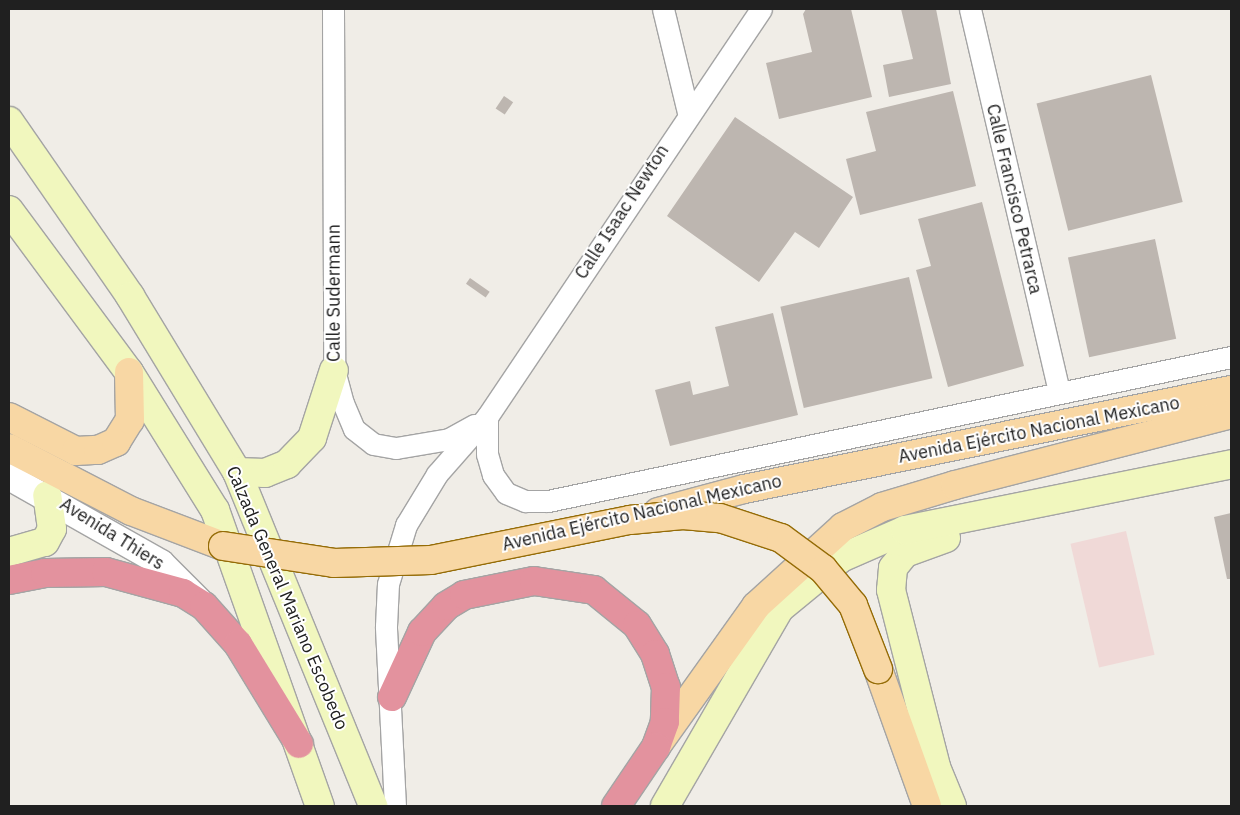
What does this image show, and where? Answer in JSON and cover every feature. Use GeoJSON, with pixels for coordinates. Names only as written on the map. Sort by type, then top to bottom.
{"type":"FeatureCollection","features":[{"type":"Feature","properties":{"kind":"highway"},"geometry":{"type":"LineString","coordinates":[[9,580],[45,573],[106,572],[165,586],[204,606],[238,644],[299,744]]}},
{"type":"Feature","properties":{"kind":"highway"},"geometry":{"type":"LineString","coordinates":[[392,697],[404,664],[434,617],[478,589],[514,582],[568,582],[594,590],[625,612],[647,638],[666,687],[666,713],[656,747],[616,806]]}},
{"type":"Feature","properties":{"kind":"main road","name":"Calzada General Mariano Escobedo"},"geometry":{"type":"LineString","coordinates":[[9,121],[130,296],[237,472],[373,806]]}},
{"type":"Feature","properties":{"kind":"main road","name":"Calzada General Mariano Escobedo"},"geometry":{"type":"LineString","coordinates":[[9,210],[129,372],[215,510],[320,806]]}},
{"type":"Feature","properties":{"kind":"main road"},"geometry":{"type":"LineString","coordinates":[[237,472],[265,473],[287,464],[312,438],[334,370]]}},
{"type":"Feature","properties":{"kind":"main road"},"geometry":{"type":"LineString","coordinates":[[9,417],[76,450],[98,450],[116,442],[130,420],[129,372]]}},
{"type":"Feature","properties":{"kind":"main road","name":"Avenida Ejército Nacional Mexicano"},"geometry":{"type":"LineString","coordinates":[[9,448],[131,511],[223,546],[334,563],[431,560],[630,520],[744,489],[1231,390]]}},
{"type":"Feature","properties":{"kind":"main road"},"geometry":{"type":"LineString","coordinates":[[656,747],[756,606],[843,527],[882,507],[1231,414]]}},
{"type":"Feature","properties":{"kind":"main road"},"geometry":{"type":"LineString","coordinates":[[664,806],[780,609],[841,558],[905,530],[1231,464]]}},
{"type":"Feature","properties":{"kind":"main road"},"geometry":{"type":"LineString","coordinates":[[952,806],[936,767],[891,598],[891,575],[900,558],[922,544],[1130,496],[1231,464]]}},
{"type":"Feature","properties":{"kind":"main road"},"geometry":{"type":"LineString","coordinates":[[9,552],[45,542],[52,529],[47,494]]}},
{"type":"Feature","properties":{"kind":"main road"},"geometry":{"type":"LineString","coordinates":[[630,520],[683,515],[720,518],[751,526],[792,545],[824,569],[846,595],[878,670],[927,806]]}},
{"type":"Feature","properties":{"kind":"street","name":"Calle Sudermann"},"geometry":{"type":"LineString","coordinates":[[333,9],[334,370],[354,429],[373,444],[422,447],[449,439],[487,417]]}},
{"type":"Feature","properties":{"kind":"street"},"geometry":{"type":"LineString","coordinates":[[664,9],[688,112]]}},
{"type":"Feature","properties":{"kind":"street","name":"Calle Isaac Newton"},"geometry":{"type":"LineString","coordinates":[[395,806],[392,697],[386,626],[397,546],[426,490],[487,417],[688,112],[761,9]]}},
{"type":"Feature","properties":{"kind":"street","name":"Calle Francisco Petrarca"},"geometry":{"type":"LineString","coordinates":[[970,9],[1059,390]]}},
{"type":"Feature","properties":{"kind":"street","name":"Avenida Ejército Nacional Mexicano"},"geometry":{"type":"LineString","coordinates":[[487,417],[487,454],[493,475],[506,493],[525,501],[548,501],[1059,390],[1231,357]]}},
{"type":"Feature","properties":{"kind":"street","name":"Avenida Thiers"},"geometry":{"type":"LineString","coordinates":[[9,477],[47,494],[161,563],[204,606]]}},
{"type":"Feature","properties":{"kind":"shaded area"},"geometry":{"type":"Polygon","coordinates":[[[1126,531],[1155,655],[1099,668],[1070,544],[1126,531]]]}},
{"type":"Feature","properties":{"kind":"building"},"geometry":{"type":"Polygon","coordinates":[[[806,9],[851,9],[872,97],[779,119],[766,63],[812,52],[803,14],[806,9]]]}},
{"type":"Feature","properties":{"kind":"building"},"geometry":{"type":"Polygon","coordinates":[[[901,9],[936,9],[951,84],[889,97],[883,65],[913,59],[901,9]]]}},
{"type":"Feature","properties":{"kind":"building"},"geometry":{"type":"Polygon","coordinates":[[[1151,75],[1183,202],[1068,231],[1037,104],[1151,75]]]}},
{"type":"Feature","properties":{"kind":"building"},"geometry":{"type":"Polygon","coordinates":[[[953,91],[976,186],[860,215],[846,159],[876,151],[866,112],[953,91]]]}},
{"type":"Feature","properties":{"kind":"building"},"geometry":{"type":"Polygon","coordinates":[[[504,96],[513,102],[505,115],[496,108],[504,96]]]}},
{"type":"Feature","properties":{"kind":"building"},"geometry":{"type":"Polygon","coordinates":[[[735,117],[853,197],[819,248],[795,232],[759,282],[667,216],[735,117]]]}},
{"type":"Feature","properties":{"kind":"building"},"geometry":{"type":"Polygon","coordinates":[[[982,202],[1024,366],[948,387],[916,270],[931,266],[918,219],[982,202]]]}},
{"type":"Feature","properties":{"kind":"building"},"geometry":{"type":"Polygon","coordinates":[[[1155,239],[1176,339],[1089,357],[1068,258],[1155,239]]]}},
{"type":"Feature","properties":{"kind":"building"},"geometry":{"type":"Polygon","coordinates":[[[909,277],[932,378],[804,408],[780,307],[909,277]]]}},
{"type":"Feature","properties":{"kind":"building"},"geometry":{"type":"Polygon","coordinates":[[[470,278],[490,292],[486,297],[466,284],[470,278]]]}},
{"type":"Feature","properties":{"kind":"building"},"geometry":{"type":"Polygon","coordinates":[[[773,313],[798,415],[670,446],[655,390],[690,381],[693,395],[729,386],[715,327],[773,313]]]}},
{"type":"Feature","properties":{"kind":"building"},"geometry":{"type":"Polygon","coordinates":[[[1231,513],[1231,579],[1227,579],[1214,517],[1231,513]]]}}]}
